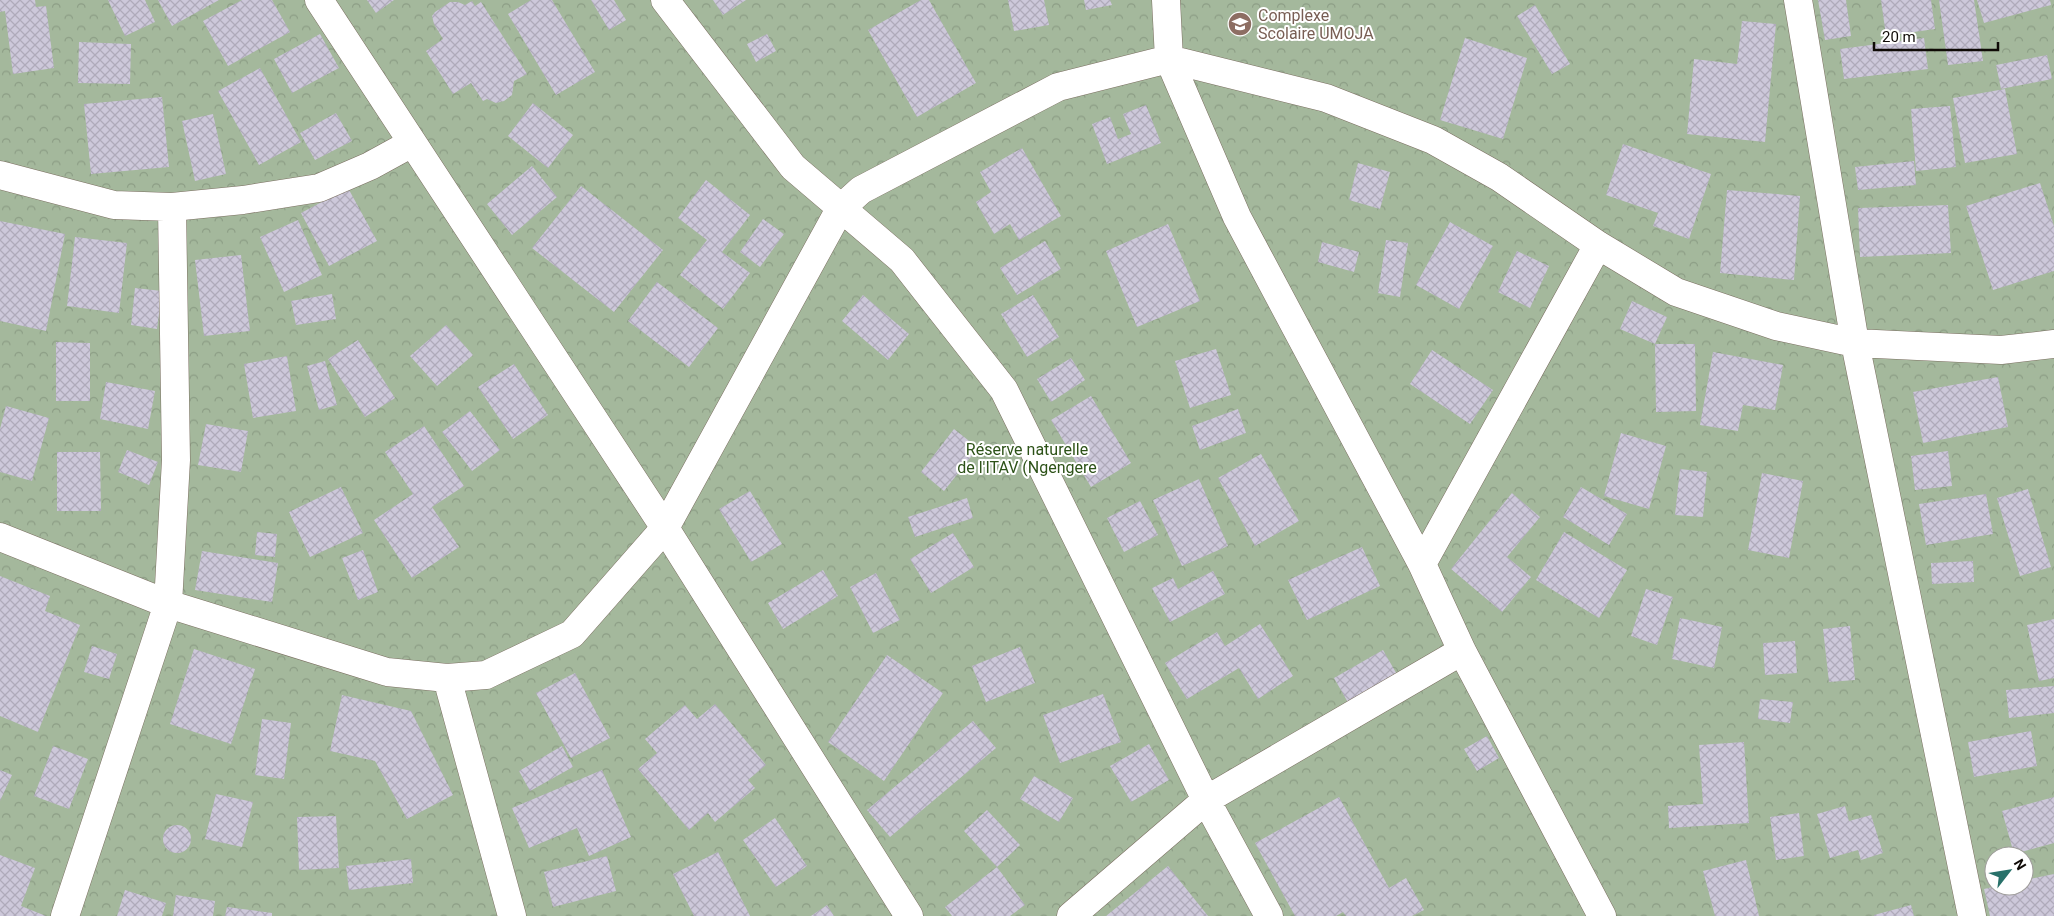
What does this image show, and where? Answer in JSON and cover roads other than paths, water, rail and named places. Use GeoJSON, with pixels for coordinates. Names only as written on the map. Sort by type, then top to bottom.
{"type":"FeatureCollection","features":[{"type":"Feature","properties":{"kind":"street"},"geometry":{"type":"LineString","coordinates":[[320,0],[412,144],[665,528],[910,916]]}},
{"type":"Feature","properties":{"kind":"street"},"geometry":{"type":"LineString","coordinates":[[665,0],[793,167],[902,260],[1004,390],[1206,800],[1269,916]]}},
{"type":"Feature","properties":{"kind":"street"},"geometry":{"type":"LineString","coordinates":[[1166,0],[1169,59],[1237,216],[1422,564],[1462,651],[1602,916]]}},
{"type":"Feature","properties":{"kind":"street"},"geometry":{"type":"LineString","coordinates":[[1798,0],[1855,344],[1972,916]]}},
{"type":"Feature","properties":{"kind":"street"},"geometry":{"type":"LineString","coordinates":[[0,537],[168,604],[387,672],[447,678],[486,675],[572,634],[665,528],[840,209],[860,190],[1058,87],[1169,59],[1326,98],[1433,140],[1499,177],[1598,245],[1676,292],[1776,326],[1855,344],[2002,350],[2054,344]]}},
{"type":"Feature","properties":{"kind":"street"},"geometry":{"type":"LineString","coordinates":[[0,175],[114,205],[172,207],[243,200],[319,188],[370,166],[412,144]]}},
{"type":"Feature","properties":{"kind":"street"},"geometry":{"type":"LineString","coordinates":[[65,916],[168,604],[176,460],[172,207]]}},
{"type":"Feature","properties":{"kind":"street"},"geometry":{"type":"LineString","coordinates":[[1422,564],[1598,245]]}},
{"type":"Feature","properties":{"kind":"street"},"geometry":{"type":"LineString","coordinates":[[1071,916],[1206,800],[1462,651]]}},
{"type":"Feature","properties":{"kind":"street"},"geometry":{"type":"LineString","coordinates":[[447,678],[512,916]]}},
{"type":"Feature","properties":{"kind":"place","name":"Complexe Scolaire UMOJA"},"geometry":{"type":"Point","coordinates":[1240,24]}},
{"type":"Feature","properties":{"kind":"park label","name":"Réserve naturelle de l'ITAV (Ngengere"},"geometry":{"type":"Point","coordinates":[1027,458]}}]}
